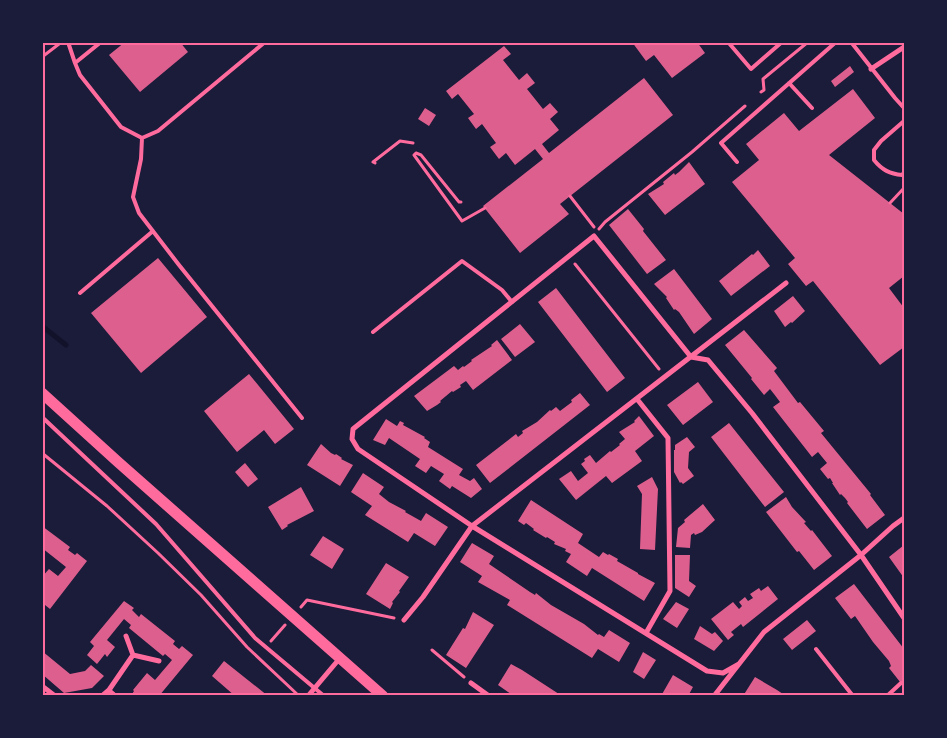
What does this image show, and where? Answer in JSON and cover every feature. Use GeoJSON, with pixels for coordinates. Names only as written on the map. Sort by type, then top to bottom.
{"type":"FeatureCollection","features":[{"type":"Feature","properties":{"kind":"main road"},"geometry":{"type":"LineString","coordinates":[[42,393],[383,696]]}},
{"type":"Feature","properties":{"kind":"street"},"geometry":{"type":"LineString","coordinates":[[871,69],[904,47]]}},
{"type":"Feature","properties":{"kind":"street"},"geometry":{"type":"LineString","coordinates":[[739,664],[723,673],[707,671],[646,634],[472,526],[358,449],[352,439],[353,429],[594,236],[692,357],[708,360],[752,413],[861,555],[904,618]]}},
{"type":"Feature","properties":{"kind":"street"},"geometry":{"type":"LineString","coordinates":[[404,620],[423,597],[472,526],[786,284]]}},
{"type":"Feature","properties":{"kind":"street"},"geometry":{"type":"LineString","coordinates":[[637,399],[668,438],[670,591],[646,634]]}},
{"type":"Feature","properties":{"kind":"street"},"geometry":{"type":"LineString","coordinates":[[714,696],[764,632],[861,555],[904,518]]}},
{"type":"Feature","properties":{"kind":"street"},"geometry":{"type":"LineString","coordinates":[[126,636],[133,655]]}},
{"type":"Feature","properties":{"kind":"street"},"geometry":{"type":"LineString","coordinates":[[133,655],[159,662]]}},
{"type":"Feature","properties":{"kind":"street"},"geometry":{"type":"LineString","coordinates":[[102,696],[109,690],[133,655]]}},
{"type":"Feature","properties":{"kind":"street"},"geometry":{"type":"LineString","coordinates":[[308,696],[341,658]]}},
{"type":"Feature","properties":{"kind":"street"},"geometry":{"type":"LineString","coordinates":[[470,683],[489,696]]}},
{"type":"Feature","properties":{"kind":"street"},"geometry":{"type":"LineString","coordinates":[[42,686],[55,696]]}},
{"type":"Feature","properties":{"kind":"lane"},"geometry":{"type":"LineString","coordinates":[[68,42],[80,75],[121,127],[142,138]]}},
{"type":"Feature","properties":{"kind":"lane"},"geometry":{"type":"LineString","coordinates":[[75,63],[101,42]]}},
{"type":"Feature","properties":{"kind":"lane"},"geometry":{"type":"LineString","coordinates":[[142,138],[158,131],[265,42]]}},
{"type":"Feature","properties":{"kind":"lane"},"geometry":{"type":"LineString","coordinates":[[728,42],[751,69],[782,42]]}},
{"type":"Feature","properties":{"kind":"lane"},"geometry":{"type":"LineString","coordinates":[[737,162],[721,143],[836,42]]}},
{"type":"Feature","properties":{"kind":"lane"},"geometry":{"type":"LineString","coordinates":[[851,42],[904,108]]}},
{"type":"Feature","properties":{"kind":"lane"},"geometry":{"type":"LineString","coordinates":[[790,83],[812,108]]}},
{"type":"Feature","properties":{"kind":"lane"},"geometry":{"type":"LineString","coordinates":[[904,121],[874,150],[874,160],[881,168],[889,172],[902,175],[904,173]]}},
{"type":"Feature","properties":{"kind":"lane"},"geometry":{"type":"LineString","coordinates":[[142,138],[141,159],[133,197],[139,213],[302,418]]}},
{"type":"Feature","properties":{"kind":"lane"},"geometry":{"type":"LineString","coordinates":[[80,293],[153,231]]}},
{"type":"Feature","properties":{"kind":"lane"},"geometry":{"type":"LineString","coordinates":[[373,332],[462,260],[502,290],[512,302]]}},
{"type":"Feature","properties":{"kind":"lane"},"geometry":{"type":"LineString","coordinates":[[42,417],[156,524],[256,638],[324,696]]}},
{"type":"Feature","properties":{"kind":"lane"},"geometry":{"type":"LineString","coordinates":[[816,649],[853,696]]}},
{"type":"Feature","properties":{"kind":"lane"},"geometry":{"type":"LineString","coordinates":[[887,696],[901,683]]}},
{"type":"Feature","properties":{"kind":"lane"},"geometry":{"type":"LineString","coordinates":[[109,690],[116,696]]}},
{"type":"Feature","properties":{"kind":"path"},"geometry":{"type":"LineString","coordinates":[[42,57],[62,42]]}},
{"type":"Feature","properties":{"kind":"path"},"geometry":{"type":"LineString","coordinates":[[757,96],[764,90],[763,79],[808,42]]}},
{"type":"Feature","properties":{"kind":"path"},"geometry":{"type":"LineString","coordinates":[[570,196],[597,232],[605,222],[692,152],[750,102]]}},
{"type":"Feature","properties":{"kind":"path"},"geometry":{"type":"LineString","coordinates":[[375,163],[373,162],[400,142],[413,143]]}},
{"type":"Feature","properties":{"kind":"path"},"geometry":{"type":"LineString","coordinates":[[461,202],[459,202],[421,155],[416,153],[414,155],[462,221],[485,208]]}},
{"type":"Feature","properties":{"kind":"path"},"geometry":{"type":"LineString","coordinates":[[890,203],[904,188]]}},
{"type":"Feature","properties":{"kind":"path"},"geometry":{"type":"LineString","coordinates":[[569,256],[665,377]]}},
{"type":"Feature","properties":{"kind":"path"},"geometry":{"type":"LineString","coordinates":[[42,453],[107,506],[158,553],[201,595],[247,647],[298,696]]}},
{"type":"Feature","properties":{"kind":"path"},"geometry":{"type":"LineString","coordinates":[[247,647],[260,633],[270,642],[306,600],[404,620]]}},
{"type":"Feature","properties":{"kind":"path"},"geometry":{"type":"LineString","coordinates":[[432,650],[470,683]]}},
{"type":"Feature","properties":{"kind":"building"},"geometry":{"type":"Polygon","coordinates":[[[125,42],[180,42],[188,52],[140,92],[109,55],[125,42]]]}},
{"type":"Feature","properties":{"kind":"building"},"geometry":{"type":"Polygon","coordinates":[[[632,42],[697,42],[705,53],[672,78],[654,55],[646,61],[632,42]]]}},
{"type":"Feature","properties":{"kind":"building"},"geometry":{"type":"Polygon","coordinates":[[[504,46],[511,54],[503,60],[519,80],[527,73],[535,83],[527,89],[543,109],[550,103],[558,112],[550,119],[559,130],[542,144],[549,153],[644,78],[673,115],[560,204],[569,214],[520,253],[483,206],[543,159],[535,149],[515,165],[506,153],[499,159],[490,147],[496,143],[482,124],[476,129],[468,118],[474,114],[458,94],[452,99],[446,91],[504,46]]]}},
{"type":"Feature","properties":{"kind":"building"},"geometry":{"type":"Polygon","coordinates":[[[850,66],[854,72],[835,87],[831,81],[850,66]]]}},
{"type":"Feature","properties":{"kind":"building"},"geometry":{"type":"Polygon","coordinates":[[[853,89],[875,118],[829,155],[904,214],[904,276],[889,288],[904,308],[904,347],[880,365],[813,281],[806,286],[788,264],[795,258],[732,182],[759,160],[746,144],[784,113],[799,131],[853,89]]]}},
{"type":"Feature","properties":{"kind":"building"},"geometry":{"type":"Polygon","coordinates":[[[425,108],[436,115],[429,126],[418,119],[425,108]]]}},
{"type":"Feature","properties":{"kind":"building"},"geometry":{"type":"Polygon","coordinates":[[[689,162],[705,184],[665,215],[648,194],[664,184],[663,182],[674,173],[675,175],[679,172],[689,162]]]}},
{"type":"Feature","properties":{"kind":"building"},"geometry":{"type":"Polygon","coordinates":[[[628,209],[666,260],[647,274],[609,225],[628,209]]]}},
{"type":"Feature","properties":{"kind":"building"},"geometry":{"type":"Polygon","coordinates":[[[758,250],[770,266],[731,296],[719,281],[758,250]]]}},
{"type":"Feature","properties":{"kind":"building"},"geometry":{"type":"Polygon","coordinates":[[[158,258],[207,317],[141,373],[91,313],[158,258]]]}},
{"type":"Feature","properties":{"kind":"building"},"geometry":{"type":"Polygon","coordinates":[[[674,269],[712,319],[694,334],[679,312],[674,310],[667,297],[654,284],[674,269]]]}},
{"type":"Feature","properties":{"kind":"building"},"geometry":{"type":"Polygon","coordinates":[[[556,288],[625,378],[607,392],[538,302],[556,288]]]}},
{"type":"Feature","properties":{"kind":"building"},"geometry":{"type":"Polygon","coordinates":[[[793,296],[805,311],[785,327],[774,311],[793,296]]]}},
{"type":"Feature","properties":{"kind":"building"},"geometry":{"type":"Polygon","coordinates":[[[520,324],[535,342],[515,357],[501,339],[520,324]]]}},
{"type":"Feature","properties":{"kind":"building"},"geometry":{"type":"Polygon","coordinates":[[[744,330],[777,368],[774,371],[798,403],[800,402],[824,431],[821,433],[871,494],[885,515],[867,529],[845,498],[840,495],[830,478],[828,479],[820,469],[827,463],[818,452],[812,457],[773,407],[780,402],[774,394],[770,389],[764,395],[725,345],[744,330]]]}},
{"type":"Feature","properties":{"kind":"building"},"geometry":{"type":"Polygon","coordinates":[[[497,340],[512,360],[473,390],[466,381],[460,385],[461,387],[452,391],[441,402],[427,411],[414,396],[454,366],[458,370],[464,367],[497,340]]]}},
{"type":"Feature","properties":{"kind":"building"},"geometry":{"type":"Polygon","coordinates":[[[249,374],[294,429],[275,444],[264,430],[237,452],[204,411],[249,374]]]}},
{"type":"Feature","properties":{"kind":"building"},"geometry":{"type":"Polygon","coordinates":[[[698,382],[713,402],[683,425],[667,405],[698,382]]]}},
{"type":"Feature","properties":{"kind":"building"},"geometry":{"type":"Polygon","coordinates":[[[580,393],[590,405],[490,483],[476,465],[516,434],[518,437],[523,433],[522,431],[537,422],[550,410],[556,407],[560,411],[580,393]]]}},
{"type":"Feature","properties":{"kind":"building"},"geometry":{"type":"Polygon","coordinates":[[[639,416],[654,436],[635,451],[642,461],[612,483],[606,476],[576,500],[559,479],[571,471],[578,481],[588,473],[581,464],[585,461],[584,459],[590,455],[596,463],[620,445],[625,439],[619,432],[635,422],[639,416]]]}},
{"type":"Feature","properties":{"kind":"building"},"geometry":{"type":"Polygon","coordinates":[[[386,419],[397,426],[400,421],[404,423],[403,425],[425,437],[430,442],[428,447],[463,469],[459,475],[470,481],[474,478],[482,489],[471,498],[452,486],[450,489],[439,481],[444,474],[431,466],[426,473],[415,466],[420,459],[389,438],[385,445],[373,440],[386,419]]]}},
{"type":"Feature","properties":{"kind":"building"},"geometry":{"type":"Polygon","coordinates":[[[729,423],[784,492],[765,507],[711,437],[729,423]]]}},
{"type":"Feature","properties":{"kind":"building"},"geometry":{"type":"Polygon","coordinates":[[[687,437],[695,447],[689,452],[688,468],[694,476],[683,484],[680,483],[674,472],[674,450],[675,445],[687,437]]]}},
{"type":"Feature","properties":{"kind":"building"},"geometry":{"type":"Polygon","coordinates":[[[321,444],[331,453],[336,454],[353,465],[340,486],[307,465],[321,444]]]}},
{"type":"Feature","properties":{"kind":"building"},"geometry":{"type":"Polygon","coordinates":[[[245,463],[258,479],[248,487],[235,472],[245,463]]]}},
{"type":"Feature","properties":{"kind":"building"},"geometry":{"type":"Polygon","coordinates":[[[363,473],[384,487],[379,494],[389,502],[421,521],[426,513],[448,527],[435,546],[414,533],[408,542],[365,515],[372,506],[351,492],[363,473]]]}},
{"type":"Feature","properties":{"kind":"building"},"geometry":{"type":"Polygon","coordinates":[[[652,477],[658,489],[655,550],[640,549],[642,494],[637,486],[652,477]]]}},
{"type":"Feature","properties":{"kind":"building"},"geometry":{"type":"Polygon","coordinates":[[[301,487],[314,511],[287,525],[282,530],[268,507],[301,487]]]}},
{"type":"Feature","properties":{"kind":"building"},"geometry":{"type":"Polygon","coordinates":[[[786,497],[792,507],[806,522],[804,523],[812,530],[832,556],[814,570],[799,551],[797,552],[766,512],[786,497]]]}},
{"type":"Feature","properties":{"kind":"building"},"geometry":{"type":"Polygon","coordinates":[[[531,500],[583,534],[578,543],[599,557],[603,552],[609,554],[618,559],[617,561],[655,583],[644,601],[592,568],[587,576],[566,562],[571,554],[565,551],[566,549],[554,544],[555,542],[533,530],[526,523],[524,525],[518,521],[531,500]]]}},
{"type":"Feature","properties":{"kind":"building"},"geometry":{"type":"Polygon","coordinates":[[[703,504],[715,520],[702,532],[691,535],[690,548],[676,547],[678,528],[685,522],[684,520],[703,504]]]}},
{"type":"Feature","properties":{"kind":"building"},"geometry":{"type":"Polygon","coordinates":[[[42,526],[70,547],[68,550],[75,555],[77,553],[87,561],[50,609],[45,605],[42,607],[42,577],[49,569],[58,576],[66,567],[42,548],[42,526]]]}},
{"type":"Feature","properties":{"kind":"building"},"geometry":{"type":"Polygon","coordinates":[[[323,536],[344,549],[332,569],[310,555],[323,536]]]}},
{"type":"Feature","properties":{"kind":"building"},"geometry":{"type":"Polygon","coordinates":[[[472,543],[494,556],[489,564],[530,592],[535,595],[536,593],[551,605],[584,624],[598,635],[604,637],[609,630],[630,643],[619,662],[598,649],[592,658],[507,605],[510,600],[478,582],[482,576],[460,562],[472,543]]]}},
{"type":"Feature","properties":{"kind":"building"},"geometry":{"type":"Polygon","coordinates":[[[904,545],[904,578],[889,557],[904,545]]]}},
{"type":"Feature","properties":{"kind":"building"},"geometry":{"type":"Polygon","coordinates":[[[675,555],[690,555],[689,581],[696,586],[689,597],[675,588],[675,555]]]}},
{"type":"Feature","properties":{"kind":"building"},"geometry":{"type":"Polygon","coordinates":[[[386,563],[409,577],[392,602],[390,609],[366,594],[386,563]]]}},
{"type":"Feature","properties":{"kind":"building"},"geometry":{"type":"Polygon","coordinates":[[[854,584],[904,649],[904,687],[889,668],[891,666],[889,661],[855,616],[851,619],[835,598],[854,584]]]}},
{"type":"Feature","properties":{"kind":"building"},"geometry":{"type":"Polygon","coordinates":[[[768,586],[778,599],[743,627],[741,624],[731,632],[734,635],[728,640],[711,619],[733,602],[739,609],[742,606],[739,602],[745,597],[748,601],[753,598],[750,594],[759,588],[761,591],[768,586]]]}},
{"type":"Feature","properties":{"kind":"building"},"geometry":{"type":"Polygon","coordinates":[[[124,601],[134,608],[132,610],[139,617],[141,614],[175,641],[173,644],[179,649],[182,646],[193,655],[159,696],[131,696],[133,690],[147,673],[155,680],[172,660],[165,654],[163,656],[129,628],[131,625],[124,619],[107,640],[115,647],[107,657],[105,654],[97,664],[87,655],[94,646],[90,642],[124,601]]]}},
{"type":"Feature","properties":{"kind":"building"},"geometry":{"type":"Polygon","coordinates":[[[676,602],[689,609],[677,628],[663,619],[676,602]]]}},
{"type":"Feature","properties":{"kind":"building"},"geometry":{"type":"Polygon","coordinates":[[[473,612],[494,625],[466,668],[446,655],[463,628],[465,629],[473,612]]]}},
{"type":"Feature","properties":{"kind":"building"},"geometry":{"type":"Polygon","coordinates":[[[807,620],[816,631],[792,650],[783,639],[807,620]]]}},
{"type":"Feature","properties":{"kind":"building"},"geometry":{"type":"Polygon","coordinates":[[[700,626],[712,634],[715,632],[723,641],[714,651],[694,639],[700,626]]]}},
{"type":"Feature","properties":{"kind":"building"},"geometry":{"type":"Polygon","coordinates":[[[42,651],[70,674],[85,671],[91,665],[104,676],[92,688],[64,693],[42,674],[42,651]]]}},
{"type":"Feature","properties":{"kind":"building"},"geometry":{"type":"Polygon","coordinates":[[[643,652],[656,660],[644,679],[633,672],[643,652]]]}},
{"type":"Feature","properties":{"kind":"building"},"geometry":{"type":"Polygon","coordinates":[[[224,661],[268,696],[235,696],[212,676],[224,661]]]}},
{"type":"Feature","properties":{"kind":"building"},"geometry":{"type":"Polygon","coordinates":[[[511,664],[562,696],[514,696],[498,685],[511,664]]]}},
{"type":"Feature","properties":{"kind":"building"},"geometry":{"type":"Polygon","coordinates":[[[673,675],[693,687],[688,696],[661,696],[673,675]]]}},
{"type":"Feature","properties":{"kind":"building"},"geometry":{"type":"Polygon","coordinates":[[[755,677],[777,690],[786,696],[743,696],[755,677]]]}},
{"type":"Feature","properties":{"kind":"waterway"},"geometry":{"type":"LineString","coordinates":[[42,326],[66,345]]}}]}
